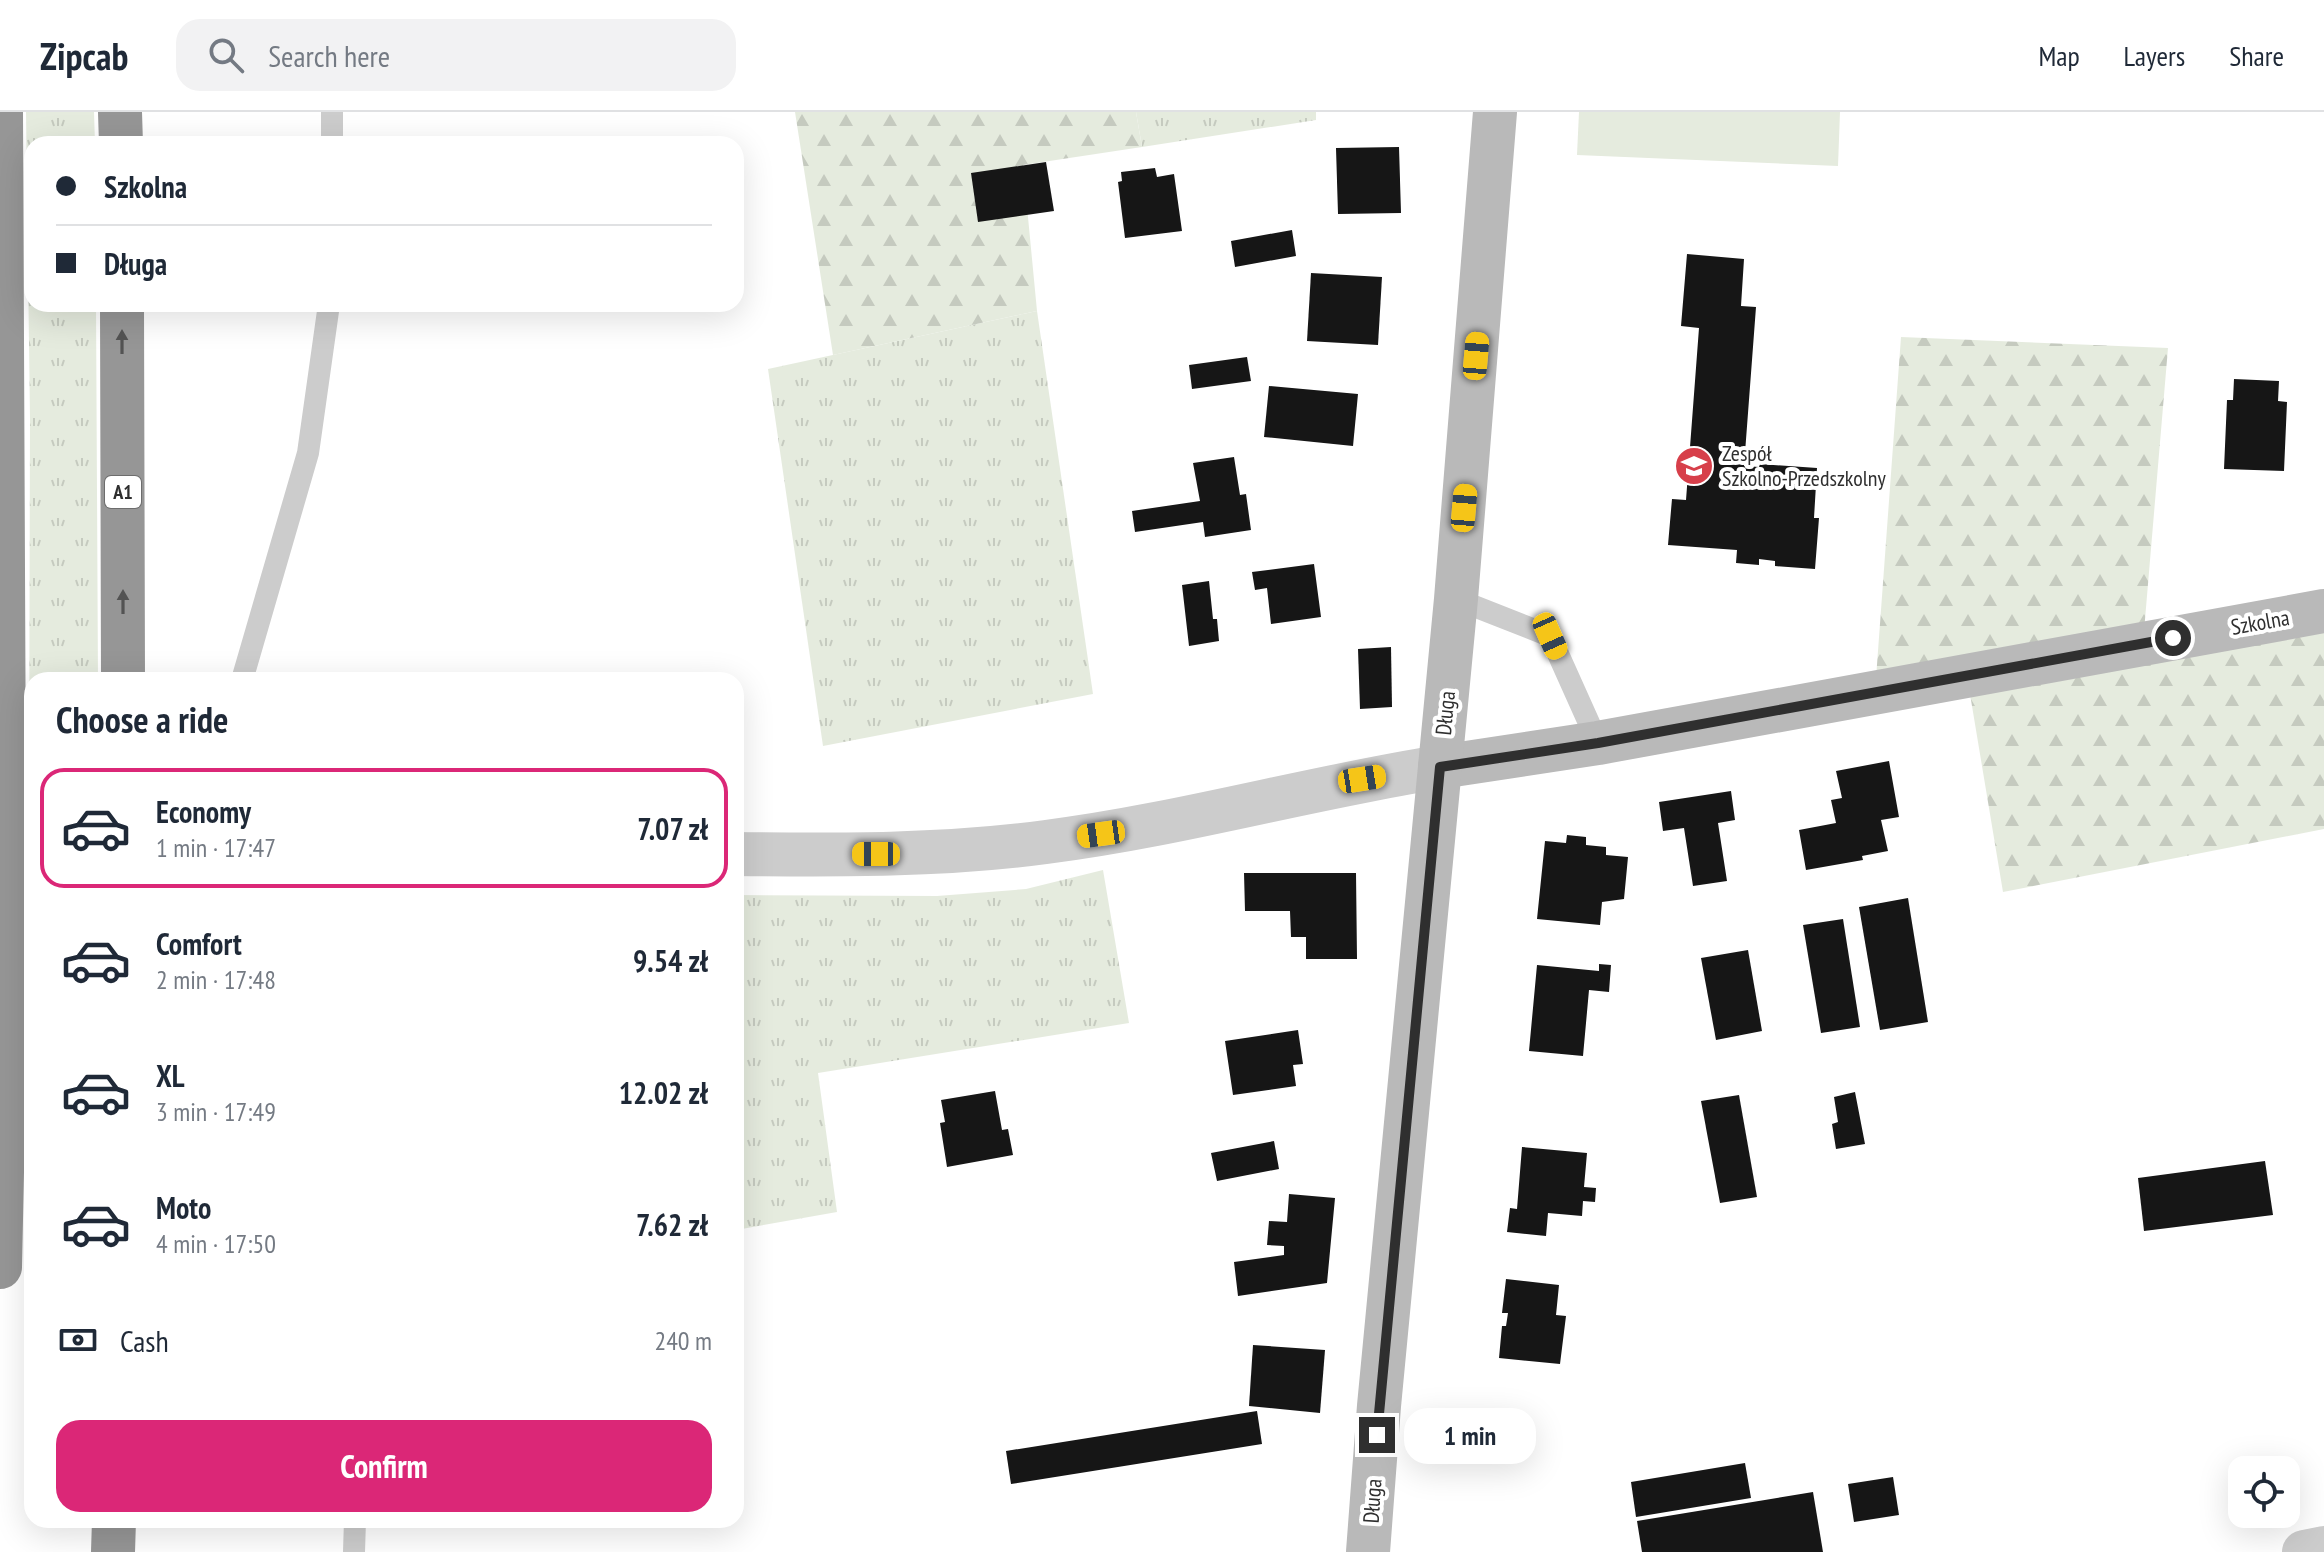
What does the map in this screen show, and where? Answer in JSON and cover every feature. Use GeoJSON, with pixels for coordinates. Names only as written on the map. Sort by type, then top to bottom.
{"type":"FeatureCollection","features":[{"type":"Feature","properties":{"kind":"highway"},"geometry":{"type":"LineString","coordinates":[[0,1267],[5,1029],[1,112]]}},
{"type":"Feature","properties":{"kind":"highway"},"geometry":{"type":"LineString","coordinates":[[120,112],[121,136]]}},
{"type":"Feature","properties":{"kind":"highway","name":"A1"},"geometry":{"type":"LineString","coordinates":[[122,312],[123,672]]}},
{"type":"Feature","properties":{"kind":"highway"},"geometry":{"type":"LineString","coordinates":[[113,1552],[114,1528]]}},
{"type":"Feature","properties":{"kind":"street","name":"Długa"},"geometry":{"type":"LineString","coordinates":[[1368,1552],[1379,1406],[1456,599],[1495,112]]}},
{"type":"Feature","properties":{"kind":"street","name":"Szkolna"},"geometry":{"type":"LineString","coordinates":[[1440,767],[1598,743],[2324,611]]}},
{"type":"Feature","properties":{"kind":"street"},"geometry":{"type":"LineString","coordinates":[[744,854],[929,853],[1044,842],[1231,809],[1362,779],[1440,767]]}},
{"type":"Feature","properties":{"kind":"street"},"geometry":{"type":"LineString","coordinates":[[0,847],[24,847]]}},
{"type":"Feature","properties":{"kind":"street"},"geometry":{"type":"LineString","coordinates":[[2304,1552],[2324,1548]]}},
{"type":"Feature","properties":{"kind":"lane"},"geometry":{"type":"LineString","coordinates":[[332,112],[332,136]]}},
{"type":"Feature","properties":{"kind":"lane"},"geometry":{"type":"LineString","coordinates":[[244,672],[308,453],[328,312]]}},
{"type":"Feature","properties":{"kind":"lane"},"geometry":{"type":"LineString","coordinates":[[1456,599],[1550,636],[1598,743]]}},
{"type":"Feature","properties":{"kind":"lane"},"geometry":{"type":"LineString","coordinates":[[354,1552],[355,1528]]}},
{"type":"Feature","properties":{"kind":"green space"},"geometry":{"type":"Polygon","coordinates":[[[26,112],[94,112],[95,136],[26,136],[26,112]]]}},
{"type":"Feature","properties":{"kind":"green space"},"geometry":{"type":"Polygon","coordinates":[[[795,112],[1136,112],[1142,147],[1023,165],[1037,311],[833,355],[795,112]]]}},
{"type":"Feature","properties":{"kind":"green space"},"geometry":{"type":"Polygon","coordinates":[[[1136,112],[1316,112],[1316,120],[1142,147],[1136,112]]]}},
{"type":"Feature","properties":{"kind":"green space"},"geometry":{"type":"Polygon","coordinates":[[[1579,112],[1840,112],[1838,166],[1577,155],[1579,112]]]}},
{"type":"Feature","properties":{"kind":"green space"},"geometry":{"type":"Polygon","coordinates":[[[1037,311],[1093,694],[823,746],[768,369],[1037,311]]]}},
{"type":"Feature","properties":{"kind":"green space"},"geometry":{"type":"Polygon","coordinates":[[[29,312],[96,312],[98,672],[29,672],[29,312]]]}},
{"type":"Feature","properties":{"kind":"green space"},"geometry":{"type":"Polygon","coordinates":[[[1901,337],[2168,348],[2143,643],[2324,611],[2324,829],[2003,892],[1967,676],[1875,692],[1901,337]]]}},
{"type":"Feature","properties":{"kind":"green space"},"geometry":{"type":"Polygon","coordinates":[[[1103,870],[1129,1023],[818,1073],[837,1212],[744,1229],[744,895],[937,896],[1026,889],[1103,870]]]}},
{"type":"Feature","properties":{"kind":"building"},"geometry":{"type":"Polygon","coordinates":[[[1399,147],[1401,213],[1338,214],[1336,148],[1399,147]]]}},
{"type":"Feature","properties":{"kind":"building"},"geometry":{"type":"Polygon","coordinates":[[[1046,162],[1054,211],[978,222],[971,173],[1046,162]]]}},
{"type":"Feature","properties":{"kind":"building"},"geometry":{"type":"Polygon","coordinates":[[[1155,168],[1157,177],[1174,174],[1182,231],[1125,238],[1118,182],[1122,181],[1121,172],[1155,168]]]}},
{"type":"Feature","properties":{"kind":"building"},"geometry":{"type":"Polygon","coordinates":[[[1292,230],[1296,256],[1235,267],[1231,241],[1292,230]]]}},
{"type":"Feature","properties":{"kind":"building"},"geometry":{"type":"Polygon","coordinates":[[[1687,254],[1744,259],[1741,306],[1756,307],[1744,466],[1759,467],[1760,464],[1817,468],[1814,518],[1819,518],[1815,569],[1775,566],[1775,561],[1759,559],[1759,565],[1736,563],[1737,550],[1668,545],[1672,499],[1686,500],[1699,328],[1681,326],[1687,254]]]}},
{"type":"Feature","properties":{"kind":"building"},"geometry":{"type":"Polygon","coordinates":[[[1311,273],[1382,277],[1378,345],[1307,341],[1311,273]]]}},
{"type":"Feature","properties":{"kind":"building"},"geometry":{"type":"Polygon","coordinates":[[[1247,357],[1251,381],[1192,389],[1189,365],[1247,357]]]}},
{"type":"Feature","properties":{"kind":"building"},"geometry":{"type":"Polygon","coordinates":[[[2234,379],[2279,381],[2278,401],[2287,402],[2284,471],[2224,469],[2227,400],[2233,400],[2234,379]]]}},
{"type":"Feature","properties":{"kind":"building"},"geometry":{"type":"Polygon","coordinates":[[[1269,386],[1358,394],[1353,446],[1264,437],[1269,386]]]}},
{"type":"Feature","properties":{"kind":"building"},"geometry":{"type":"Polygon","coordinates":[[[1234,457],[1240,495],[1246,494],[1251,530],[1205,537],[1203,522],[1135,532],[1132,511],[1200,501],[1193,463],[1234,457]]]}},
{"type":"Feature","properties":{"kind":"building"},"geometry":{"type":"Polygon","coordinates":[[[1314,564],[1321,617],[1271,624],[1267,588],[1255,590],[1252,572],[1314,564]]]}},
{"type":"Feature","properties":{"kind":"building"},"geometry":{"type":"Polygon","coordinates":[[[1209,581],[1219,641],[1189,646],[1182,585],[1209,581]]]}},
{"type":"Feature","properties":{"kind":"building"},"geometry":{"type":"Polygon","coordinates":[[[1391,647],[1392,707],[1360,709],[1358,649],[1391,647]]]}},
{"type":"Feature","properties":{"kind":"building"},"geometry":{"type":"Polygon","coordinates":[[[1889,761],[1899,817],[1881,820],[1888,851],[1862,856],[1863,860],[1806,870],[1799,830],[1836,823],[1831,800],[1842,798],[1836,771],[1889,761]]]}},
{"type":"Feature","properties":{"kind":"building"},"geometry":{"type":"Polygon","coordinates":[[[1731,791],[1735,820],[1718,823],[1727,881],[1693,886],[1684,828],[1663,831],[1659,802],[1731,791]]]}},
{"type":"Feature","properties":{"kind":"building"},"geometry":{"type":"Polygon","coordinates":[[[1567,835],[1586,837],[1586,845],[1606,847],[1606,855],[1628,857],[1624,899],[1602,902],[1600,925],[1537,919],[1545,841],[1566,843],[1567,835]]]}},
{"type":"Feature","properties":{"kind":"building"},"geometry":{"type":"Polygon","coordinates":[[[1244,873],[1356,873],[1357,959],[1306,959],[1306,937],[1291,937],[1290,911],[1245,911],[1244,873]]]}},
{"type":"Feature","properties":{"kind":"building"},"geometry":{"type":"Polygon","coordinates":[[[1908,898],[1928,1022],[1880,1030],[1859,907],[1908,898]]]}},
{"type":"Feature","properties":{"kind":"building"},"geometry":{"type":"Polygon","coordinates":[[[1843,919],[1860,1027],[1821,1033],[1803,925],[1843,919]]]}},
{"type":"Feature","properties":{"kind":"building"},"geometry":{"type":"Polygon","coordinates":[[[1748,950],[1762,1031],[1716,1040],[1701,958],[1748,950]]]}},
{"type":"Feature","properties":{"kind":"building"},"geometry":{"type":"Polygon","coordinates":[[[1599,964],[1611,965],[1609,992],[1589,990],[1583,1056],[1529,1051],[1537,965],[1599,971],[1599,964]]]}},
{"type":"Feature","properties":{"kind":"building"},"geometry":{"type":"Polygon","coordinates":[[[1298,1030],[1303,1064],[1293,1065],[1296,1086],[1233,1095],[1225,1041],[1298,1030]]]}},
{"type":"Feature","properties":{"kind":"building"},"geometry":{"type":"Polygon","coordinates":[[[995,1091],[1002,1130],[1008,1129],[1013,1155],[947,1167],[940,1123],[945,1122],[941,1100],[995,1091]]]}},
{"type":"Feature","properties":{"kind":"building"},"geometry":{"type":"Polygon","coordinates":[[[1855,1092],[1865,1144],[1836,1149],[1832,1124],[1838,1122],[1834,1097],[1855,1092]]]}},
{"type":"Feature","properties":{"kind":"building"},"geometry":{"type":"Polygon","coordinates":[[[1739,1095],[1757,1197],[1720,1203],[1701,1101],[1739,1095]]]}},
{"type":"Feature","properties":{"kind":"building"},"geometry":{"type":"Polygon","coordinates":[[[1274,1141],[1279,1169],[1217,1181],[1211,1153],[1274,1141]]]}},
{"type":"Feature","properties":{"kind":"building"},"geometry":{"type":"Polygon","coordinates":[[[1522,1147],[1587,1153],[1584,1187],[1596,1188],[1595,1202],[1583,1201],[1582,1216],[1548,1213],[1546,1236],[1507,1232],[1510,1208],[1517,1209],[1522,1147]]]}},
{"type":"Feature","properties":{"kind":"building"},"geometry":{"type":"Polygon","coordinates":[[[2265,1161],[2273,1215],[2144,1231],[2138,1178],[2265,1161]]]}},
{"type":"Feature","properties":{"kind":"building"},"geometry":{"type":"Polygon","coordinates":[[[1289,1194],[1335,1198],[1327,1283],[1238,1296],[1234,1262],[1284,1255],[1284,1246],[1267,1245],[1269,1221],[1287,1222],[1289,1194]]]}},
{"type":"Feature","properties":{"kind":"building"},"geometry":{"type":"Polygon","coordinates":[[[1506,1279],[1559,1285],[1556,1315],[1566,1316],[1560,1364],[1499,1358],[1502,1326],[1506,1326],[1508,1313],[1502,1313],[1506,1279]]]}},
{"type":"Feature","properties":{"kind":"building"},"geometry":{"type":"Polygon","coordinates":[[[1253,1345],[1325,1350],[1320,1413],[1249,1406],[1253,1345]]]}},
{"type":"Feature","properties":{"kind":"building"},"geometry":{"type":"Polygon","coordinates":[[[1257,1411],[1262,1444],[1011,1484],[1006,1451],[1257,1411]]]}},
{"type":"Feature","properties":{"kind":"building"},"geometry":{"type":"Polygon","coordinates":[[[1745,1463],[1751,1498],[1636,1517],[1631,1482],[1745,1463]]]}},
{"type":"Feature","properties":{"kind":"building"},"geometry":{"type":"Polygon","coordinates":[[[1893,1477],[1899,1515],[1854,1522],[1848,1484],[1893,1477]]]}},
{"type":"Feature","properties":{"kind":"building"},"geometry":{"type":"Polygon","coordinates":[[[1813,1492],[1823,1552],[1642,1552],[1637,1521],[1813,1492]]]}},
{"type":"Feature","properties":{"kind":"place","name":"Zespół Szkolno-Przedszkolny"},"geometry":{"type":"Point","coordinates":[1694,466]}},
{"type":"Feature","properties":{"kind":"route"},"geometry":{"type":"LineString","coordinates":[[1377,1435],[1440,767],[1598,743],[2173,638]]}}]}
